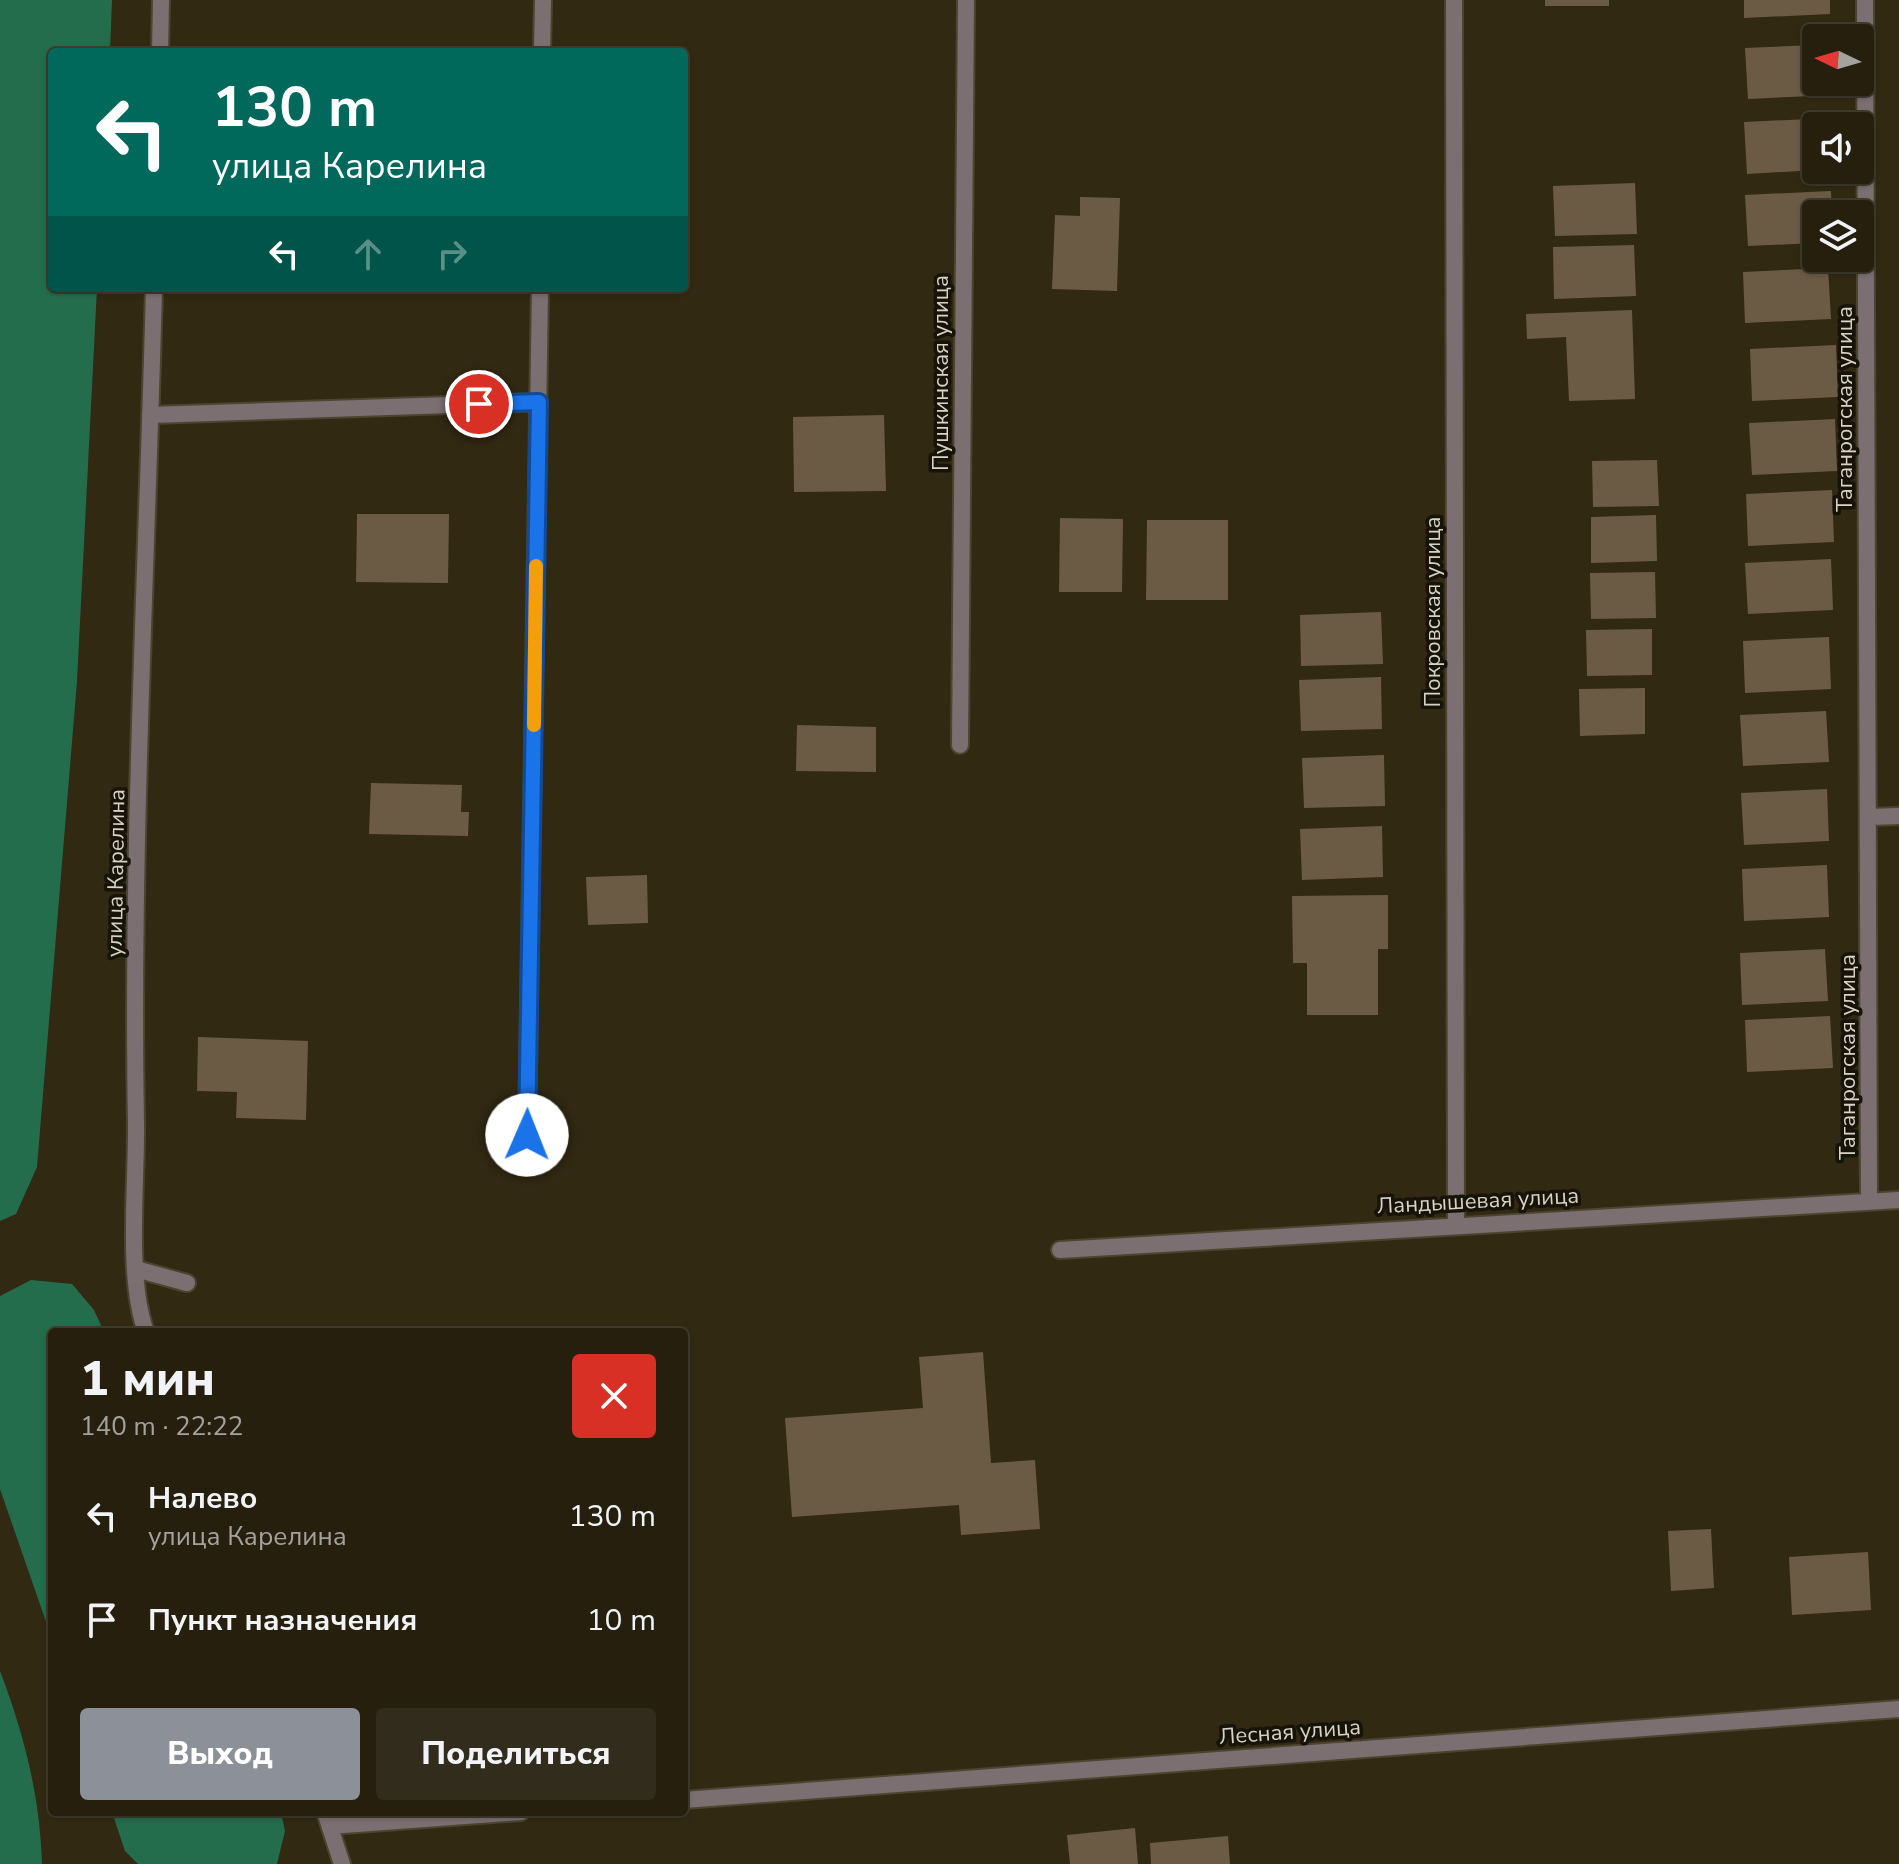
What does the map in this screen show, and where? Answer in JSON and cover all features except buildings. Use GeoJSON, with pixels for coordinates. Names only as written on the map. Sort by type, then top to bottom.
{"type":"FeatureCollection","features":[{"type":"Feature","properties":{"kind":"street"},"geometry":{"type":"LineString","coordinates":[[160,48],[161,0]]}},
{"type":"Feature","properties":{"kind":"street"},"geometry":{"type":"LineString","coordinates":[[542,48],[543,0]]}},
{"type":"Feature","properties":{"kind":"street","name":"Пушкинская улица"},"geometry":{"type":"LineString","coordinates":[[960,745],[966,0]]}},
{"type":"Feature","properties":{"kind":"street","name":"Покровская улица"},"geometry":{"type":"LineString","coordinates":[[1454,0],[1456,1224]]}},
{"type":"Feature","properties":{"kind":"street","name":"Таганрогская улица"},"geometry":{"type":"LineString","coordinates":[[1865,0],[1869,1201]]}},
{"type":"Feature","properties":{"kind":"street","name":"улица Карелина"},"geometry":{"type":"LineString","coordinates":[[144,1328],[140,1316],[136,1269],[135,1045],[154,292]]}},
{"type":"Feature","properties":{"kind":"street"},"geometry":{"type":"LineString","coordinates":[[527,1135],[540,292]]}},
{"type":"Feature","properties":{"kind":"street"},"geometry":{"type":"LineString","coordinates":[[150,415],[539,402]]}},
{"type":"Feature","properties":{"kind":"street"},"geometry":{"type":"LineString","coordinates":[[1870,817],[1899,816]]}},
{"type":"Feature","properties":{"kind":"street","name":"Ландышевая улица"},"geometry":{"type":"LineString","coordinates":[[1060,1250],[1899,1200]]}},
{"type":"Feature","properties":{"kind":"street"},"geometry":{"type":"LineString","coordinates":[[136,1269],[187,1283]]}},
{"type":"Feature","properties":{"kind":"street","name":"Лесная улица"},"geometry":{"type":"LineString","coordinates":[[688,1800],[1899,1709]]}},
{"type":"Feature","properties":{"kind":"street"},"geometry":{"type":"LineString","coordinates":[[342,1864],[327,1819],[410,1816]]}},
{"type":"Feature","properties":{"kind":"green space"},"geometry":{"type":"Polygon","coordinates":[[[0,0],[112,0],[110,48],[48,48],[48,292],[97,292],[77,681],[37,1167],[16,1214],[0,1221],[0,0]]]}},
{"type":"Feature","properties":{"kind":"green space"},"geometry":{"type":"Polygon","coordinates":[[[31,1280],[72,1284],[94,1310],[102,1328],[48,1328],[48,1627],[0,1489],[0,1296],[31,1280]]]}},
{"type":"Feature","properties":{"kind":"green space"},"geometry":{"type":"Polygon","coordinates":[[[0,1671],[29,1766],[38,1814],[42,1864],[0,1864],[0,1671]]]}},
{"type":"Feature","properties":{"kind":"green space"},"geometry":{"type":"Polygon","coordinates":[[[113,1816],[282,1816],[285,1831],[277,1864],[138,1864],[125,1851],[113,1816]]]}},
{"type":"Feature","properties":{"kind":"slow traffic"},"geometry":{"type":"LineString","coordinates":[[534,725],[536,566]]}},
{"type":"Feature","properties":{"kind":"route"},"geometry":{"type":"LineString","coordinates":[[479,404],[539,402],[527,1135]]}}]}
